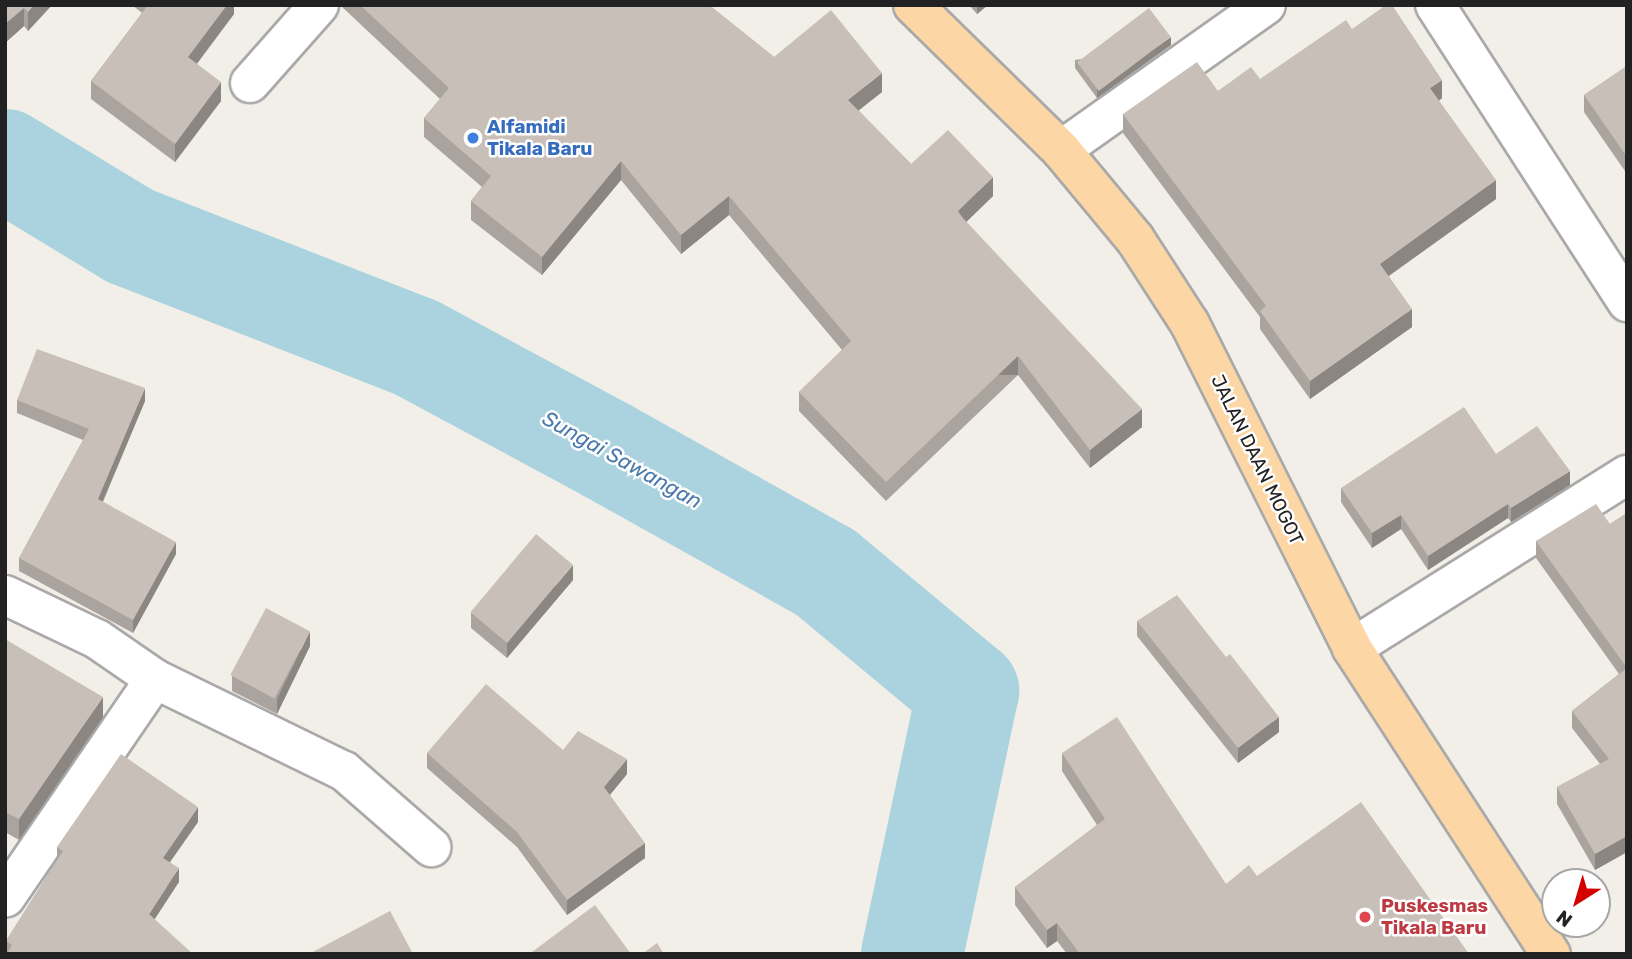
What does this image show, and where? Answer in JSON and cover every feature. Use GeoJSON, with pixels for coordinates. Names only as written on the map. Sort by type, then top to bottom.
{"type":"FeatureCollection","features":[{"type":"Feature","properties":{"kind":"main road","name":"JALAN DAAN MOGOT"},"geometry":{"type":"LineString","coordinates":[[913,5],[1061,150],[1135,239],[1190,324],[1352,648],[1551,954]]}},
{"type":"Feature","properties":{"kind":"street"},"geometry":{"type":"LineString","coordinates":[[250,83],[319,5]]}},
{"type":"Feature","properties":{"kind":"street"},"geometry":{"type":"LineString","coordinates":[[1061,150],[1266,5]]}},
{"type":"Feature","properties":{"kind":"street"},"geometry":{"type":"LineString","coordinates":[[1435,5],[1627,302]]}},
{"type":"Feature","properties":{"kind":"street"},"geometry":{"type":"LineString","coordinates":[[1352,648],[1627,475]]}},
{"type":"Feature","properties":{"kind":"street"},"geometry":{"type":"LineString","coordinates":[[5,595],[97,639],[155,679],[344,771],[431,847]]}},
{"type":"Feature","properties":{"kind":"street"},"geometry":{"type":"LineString","coordinates":[[5,898],[155,679]]}},
{"type":"Feature","properties":{"kind":"building"},"geometry":{"type":"Polygon","coordinates":[[[5,5],[34,5],[28,12],[24,8],[5,24],[5,5]]]}},
{"type":"Feature","properties":{"kind":"building"},"geometry":{"type":"Polygon","coordinates":[[[148,5],[227,5],[188,57],[221,82],[175,144],[91,81],[148,5]]]}},
{"type":"Feature","properties":{"kind":"building"},"geometry":{"type":"Polygon","coordinates":[[[360,5],[709,5],[774,57],[831,10],[882,73],[848,100],[911,164],[948,130],[993,177],[958,211],[1142,409],[1090,450],[1018,356],[886,482],[799,392],[851,341],[729,196],[681,235],[621,161],[542,257],[471,201],[491,176],[424,118],[449,88],[360,5]]]}},
{"type":"Feature","properties":{"kind":"building"},"geometry":{"type":"Polygon","coordinates":[[[1386,5],[1392,5],[1442,80],[1430,88],[1496,180],[1380,264],[1412,309],[1310,381],[1260,311],[1266,306],[1123,114],[1197,62],[1218,91],[1251,67],[1260,79],[1346,20],[1352,29],[1386,5]]]}},
{"type":"Feature","properties":{"kind":"building"},"geometry":{"type":"Polygon","coordinates":[[[1149,8],[1171,37],[1099,91],[1077,62],[1149,8]]]}},
{"type":"Feature","properties":{"kind":"building"},"geometry":{"type":"Polygon","coordinates":[[[1627,66],[1627,157],[1584,95],[1627,66]]]}},
{"type":"Feature","properties":{"kind":"building"},"geometry":{"type":"Polygon","coordinates":[[[37,349],[145,388],[98,499],[176,542],[133,620],[19,558],[89,429],[17,400],[37,349]]]}},
{"type":"Feature","properties":{"kind":"building"},"geometry":{"type":"Polygon","coordinates":[[[1464,407],[1496,454],[1537,426],[1570,471],[1511,508],[1508,504],[1428,556],[1401,515],[1372,533],[1341,488],[1464,407]]]}},
{"type":"Feature","properties":{"kind":"building"},"geometry":{"type":"Polygon","coordinates":[[[1596,504],[1610,524],[1627,513],[1627,668],[1536,541],[1596,504]]]}},
{"type":"Feature","properties":{"kind":"building"},"geometry":{"type":"Polygon","coordinates":[[[536,534],[573,565],[507,643],[470,612],[536,534]]]}},
{"type":"Feature","properties":{"kind":"building"},"geometry":{"type":"Polygon","coordinates":[[[1177,595],[1226,657],[1230,654],[1279,717],[1238,748],[1137,621],[1177,595]]]}},
{"type":"Feature","properties":{"kind":"building"},"geometry":{"type":"Polygon","coordinates":[[[266,608],[310,631],[274,699],[230,675],[266,608]]]}},
{"type":"Feature","properties":{"kind":"building"},"geometry":{"type":"Polygon","coordinates":[[[5,639],[103,697],[19,819],[5,812],[5,639]]]}},
{"type":"Feature","properties":{"kind":"building"},"geometry":{"type":"Polygon","coordinates":[[[1627,668],[1627,836],[1595,854],[1557,787],[1609,759],[1572,711],[1627,668]]]}},
{"type":"Feature","properties":{"kind":"building"},"geometry":{"type":"Polygon","coordinates":[[[486,684],[563,750],[578,731],[627,759],[604,787],[645,843],[567,900],[517,832],[427,753],[486,684]]]}},
{"type":"Feature","properties":{"kind":"building"},"geometry":{"type":"Polygon","coordinates":[[[1117,717],[1226,884],[1249,865],[1257,876],[1361,802],[1469,954],[1080,954],[1057,923],[1047,930],[1015,887],[1105,819],[1062,753],[1117,717]]]}},
{"type":"Feature","properties":{"kind":"building"},"geometry":{"type":"Polygon","coordinates":[[[121,754],[198,807],[163,858],[179,868],[149,914],[193,954],[7,954],[12,945],[6,941],[63,851],[57,847],[121,754]]]}},
{"type":"Feature","properties":{"kind":"building"},"geometry":{"type":"Polygon","coordinates":[[[595,905],[631,954],[532,952],[595,905]]]}},
{"type":"Feature","properties":{"kind":"building"},"geometry":{"type":"Polygon","coordinates":[[[390,911],[413,954],[309,954],[390,911]]]}},
{"type":"Feature","properties":{"kind":"building"},"geometry":{"type":"Polygon","coordinates":[[[657,943],[664,954],[642,954],[657,943]]]}},
{"type":"Feature","properties":{"kind":"waterway","name":"Sungai Sawangan"},"geometry":{"type":"LineString","coordinates":[[5,160],[130,236],[415,347],[608,451],[826,573],[968,691],[912,954]]}},
{"type":"Feature","properties":{"kind":"place","name":"Alfamidi Tikala Baru"},"geometry":{"type":"Point","coordinates":[473,138]}},
{"type":"Feature","properties":{"kind":"place","name":"Puskesmas Tikala Baru"},"geometry":{"type":"Point","coordinates":[1365,917]}}]}
